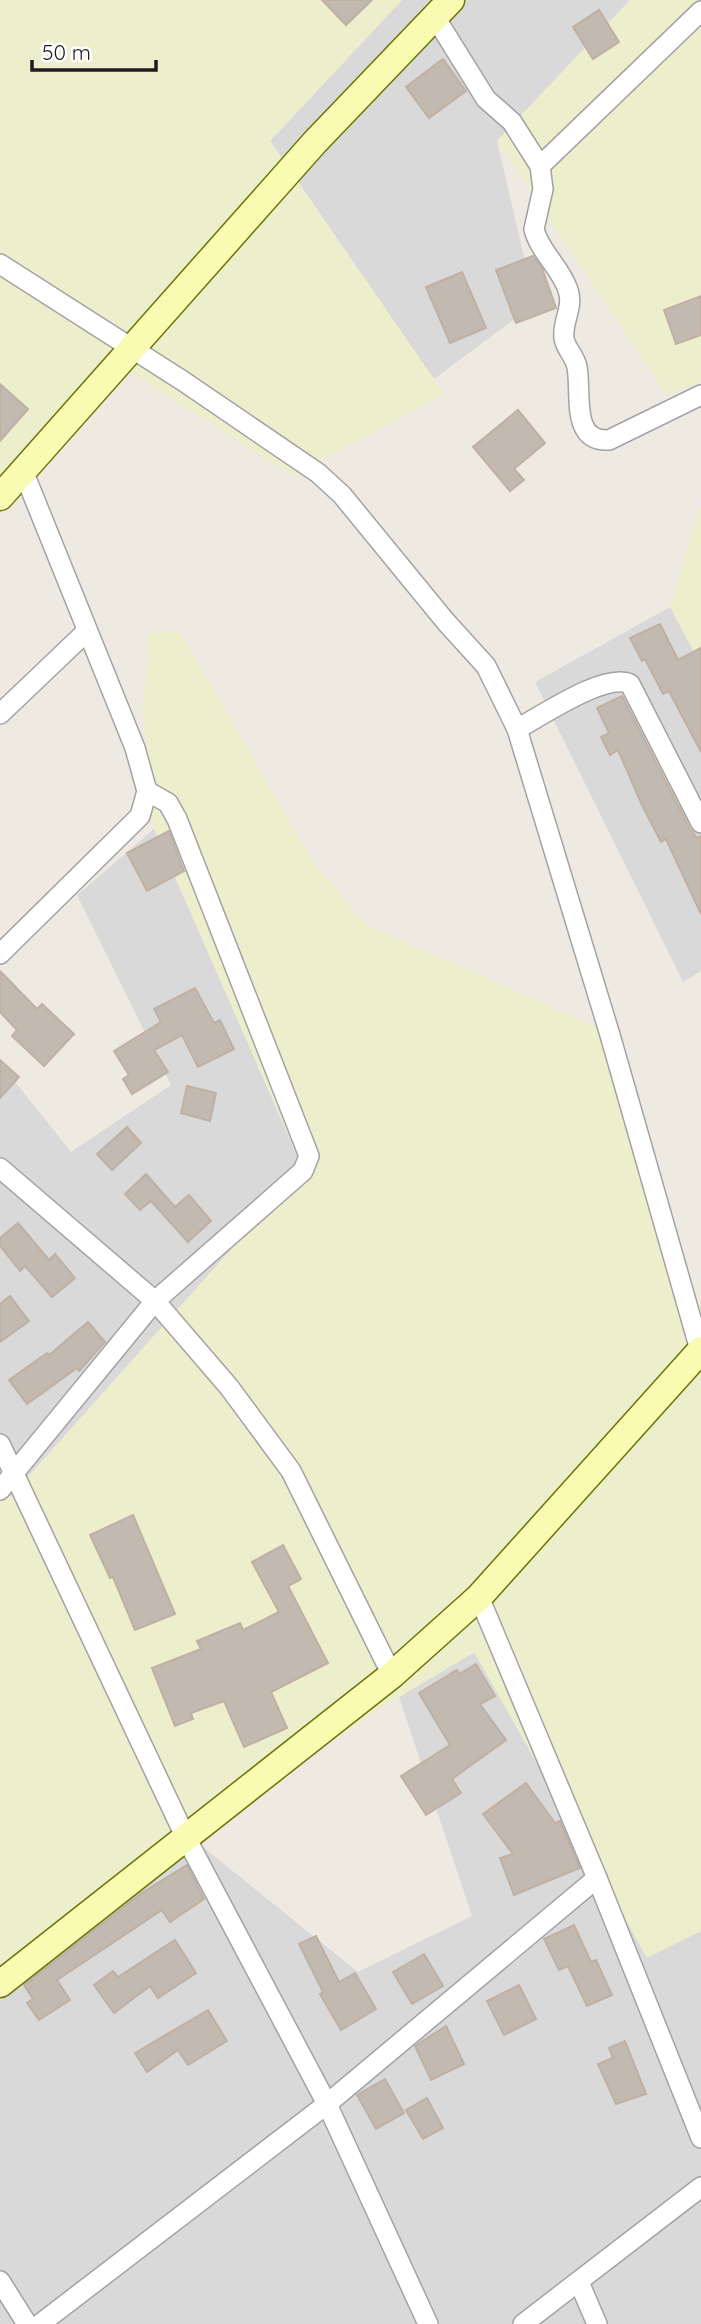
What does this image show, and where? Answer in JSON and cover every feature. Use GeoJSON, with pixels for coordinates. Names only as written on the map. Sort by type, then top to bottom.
{"type":"FeatureCollection","features":[{"type":"Feature","properties":{"kind":"street"},"geometry":{"type":"LineString","coordinates":[[0,497],[315,142],[443,9],[478,87],[512,122],[540,166],[543,189],[534,229],[568,290],[570,309],[564,339],[576,364],[582,423],[587,435],[594,439],[609,440],[701,395]]}},
{"type":"Feature","properties":{"kind":"street"},"geometry":{"type":"LineString","coordinates":[[540,166],[701,11]]}},
{"type":"Feature","properties":{"kind":"street"},"geometry":{"type":"LineString","coordinates":[[0,264],[318,473],[342,495],[446,622],[481,659],[517,729],[610,1035],[701,1350],[479,1597],[392,1675],[0,1984]]}},
{"type":"Feature","properties":{"kind":"street"},"geometry":{"type":"LineString","coordinates":[[0,954],[140,816],[147,791],[135,748],[24,473]]}},
{"type":"Feature","properties":{"kind":"street"},"geometry":{"type":"LineString","coordinates":[[0,714],[86,632]]}},
{"type":"Feature","properties":{"kind":"street"},"geometry":{"type":"LineString","coordinates":[[517,729],[597,687],[618,681],[630,684],[701,823]]}},
{"type":"Feature","properties":{"kind":"street"},"geometry":{"type":"LineString","coordinates":[[0,1490],[155,1301],[303,1171],[309,1156],[177,819],[167,803],[147,791]]}},
{"type":"Feature","properties":{"kind":"street"},"geometry":{"type":"LineString","coordinates":[[0,1167],[155,1301],[229,1387],[291,1471],[392,1675]]}},
{"type":"Feature","properties":{"kind":"street"},"geometry":{"type":"LineString","coordinates":[[0,1444],[185,1836],[327,2104],[428,2324]]}},
{"type":"Feature","properties":{"kind":"street"},"geometry":{"type":"LineString","coordinates":[[479,1597],[597,1878],[701,2138]]}},
{"type":"Feature","properties":{"kind":"street"},"geometry":{"type":"LineString","coordinates":[[40,2324],[327,2104],[597,1878]]}},
{"type":"Feature","properties":{"kind":"street"},"geometry":{"type":"LineString","coordinates":[[523,2324],[701,2187]]}},
{"type":"Feature","properties":{"kind":"street"},"geometry":{"type":"LineString","coordinates":[[0,2281],[27,2324]]}},
{"type":"Feature","properties":{"kind":"street"},"geometry":{"type":"LineString","coordinates":[[579,2282],[597,2324]]}},
{"type":"Feature","properties":{"kind":"shaded area"},"geometry":{"type":"Polygon","coordinates":[[[402,0],[630,0],[497,141],[535,304],[434,379],[270,141],[402,0]]]}},
{"type":"Feature","properties":{"kind":"shaded area"},"geometry":{"type":"Polygon","coordinates":[[[670,607],[701,665],[701,971],[683,982],[535,682],[670,607]]]}},
{"type":"Feature","properties":{"kind":"shaded area"},"geometry":{"type":"Polygon","coordinates":[[[154,829],[303,1169],[10,1497],[0,1476],[0,1063],[71,1152],[171,1085],[77,895],[154,829]]]}},
{"type":"Feature","properties":{"kind":"shaded area"},"geometry":{"type":"Polygon","coordinates":[[[475,1652],[647,1957],[701,1931],[701,2324],[0,2324],[0,1982],[188,1835],[358,1972],[472,1916],[399,1697],[475,1652]]]}},
{"type":"Feature","properties":{"kind":"green space"},"geometry":{"type":"Polygon","coordinates":[[[0,0],[402,0],[270,141],[444,394],[293,476],[118,364],[0,502],[0,0]]]}},
{"type":"Feature","properties":{"kind":"green space"},"geometry":{"type":"Polygon","coordinates":[[[630,0],[701,0],[701,381],[666,395],[497,141],[630,0]]]}},
{"type":"Feature","properties":{"kind":"green space"},"geometry":{"type":"Polygon","coordinates":[[[701,505],[701,665],[670,607],[701,505]]]}},
{"type":"Feature","properties":{"kind":"green space"},"geometry":{"type":"Polygon","coordinates":[[[179,631],[315,865],[366,925],[597,1027],[701,1306],[701,1931],[647,1958],[474,1652],[399,1697],[188,1835],[0,1982],[0,1476],[10,1497],[303,1169],[154,829],[143,711],[149,633],[179,631]]]}},
{"type":"Feature","properties":{"kind":"building"},"geometry":{"type":"Polygon","coordinates":[[[322,0],[372,0],[346,25],[322,0]]]}},
{"type":"Feature","properties":{"kind":"building"},"geometry":{"type":"Polygon","coordinates":[[[599,10],[619,42],[593,59],[573,27],[599,10]]]}},
{"type":"Feature","properties":{"kind":"building"},"geometry":{"type":"Polygon","coordinates":[[[443,59],[466,91],[429,118],[406,87],[443,59]]]}},
{"type":"Feature","properties":{"kind":"building"},"geometry":{"type":"Polygon","coordinates":[[[533,256],[542,268],[556,308],[516,323],[496,270],[533,256]]]}},
{"type":"Feature","properties":{"kind":"building"},"geometry":{"type":"Polygon","coordinates":[[[462,272],[486,328],[450,343],[426,287],[462,272]]]}},
{"type":"Feature","properties":{"kind":"building"},"geometry":{"type":"Polygon","coordinates":[[[701,296],[701,335],[676,344],[664,310],[701,296]]]}},
{"type":"Feature","properties":{"kind":"building"},"geometry":{"type":"Polygon","coordinates":[[[0,384],[28,409],[0,441],[0,384]]]}},
{"type":"Feature","properties":{"kind":"building"},"geometry":{"type":"Polygon","coordinates":[[[518,410],[545,443],[514,469],[524,480],[510,491],[473,447],[518,410]]]}},
{"type":"Feature","properties":{"kind":"building"},"geometry":{"type":"Polygon","coordinates":[[[660,624],[678,660],[701,648],[701,752],[669,691],[663,694],[645,659],[642,661],[630,638],[660,624]]]}},
{"type":"Feature","properties":{"kind":"building"},"geometry":{"type":"Polygon","coordinates":[[[622,696],[690,829],[697,838],[701,836],[701,914],[666,839],[661,842],[642,805],[618,750],[610,755],[601,737],[609,733],[597,708],[622,696]]]}},
{"type":"Feature","properties":{"kind":"building"},"geometry":{"type":"Polygon","coordinates":[[[169,831],[184,871],[147,891],[127,853],[169,831]]]}},
{"type":"Feature","properties":{"kind":"building"},"geometry":{"type":"Polygon","coordinates":[[[0,971],[37,1009],[42,1004],[74,1034],[44,1066],[12,1036],[17,1030],[0,1012],[0,971]]]}},
{"type":"Feature","properties":{"kind":"building"},"geometry":{"type":"Polygon","coordinates":[[[195,988],[214,1023],[220,1020],[234,1049],[198,1067],[182,1035],[154,1050],[168,1072],[132,1094],[123,1079],[129,1075],[114,1051],[161,1022],[154,1009],[195,988]]]}},
{"type":"Feature","properties":{"kind":"building"},"geometry":{"type":"Polygon","coordinates":[[[0,1060],[19,1077],[0,1098],[0,1060]]]}},
{"type":"Feature","properties":{"kind":"building"},"geometry":{"type":"Polygon","coordinates":[[[187,1086],[216,1093],[210,1121],[181,1113],[187,1086]]]}},
{"type":"Feature","properties":{"kind":"building"},"geometry":{"type":"Polygon","coordinates":[[[127,1127],[141,1143],[112,1170],[97,1154],[127,1127]]]}},
{"type":"Feature","properties":{"kind":"building"},"geometry":{"type":"Polygon","coordinates":[[[146,1174],[175,1207],[189,1195],[211,1221],[188,1242],[151,1201],[140,1210],[125,1194],[146,1174]]]}},
{"type":"Feature","properties":{"kind":"building"},"geometry":{"type":"Polygon","coordinates":[[[18,1223],[49,1260],[55,1254],[75,1278],[52,1297],[25,1266],[20,1271],[0,1246],[0,1238],[18,1223]]]}},
{"type":"Feature","properties":{"kind":"building"},"geometry":{"type":"Polygon","coordinates":[[[10,1296],[29,1321],[0,1342],[0,1304],[10,1296]]]}},
{"type":"Feature","properties":{"kind":"building"},"geometry":{"type":"Polygon","coordinates":[[[88,1322],[105,1342],[79,1371],[77,1368],[27,1404],[9,1380],[47,1353],[49,1355],[88,1322]]]}},
{"type":"Feature","properties":{"kind":"building"},"geometry":{"type":"Polygon","coordinates":[[[133,1515],[175,1614],[135,1630],[113,1577],[110,1578],[90,1535],[133,1515]]]}},
{"type":"Feature","properties":{"kind":"building"},"geometry":{"type":"Polygon","coordinates":[[[283,1545],[301,1579],[288,1586],[328,1663],[271,1692],[287,1728],[244,1747],[224,1701],[191,1713],[193,1719],[175,1726],[152,1668],[201,1649],[197,1641],[240,1623],[243,1630],[279,1612],[252,1562],[283,1545]]]}},
{"type":"Feature","properties":{"kind":"building"},"geometry":{"type":"Polygon","coordinates":[[[476,1664],[495,1696],[480,1704],[506,1740],[452,1779],[461,1793],[426,1815],[401,1776],[450,1745],[419,1693],[457,1670],[459,1674],[476,1664]]]}},
{"type":"Feature","properties":{"kind":"building"},"geometry":{"type":"Polygon","coordinates":[[[526,1783],[555,1823],[560,1821],[580,1868],[514,1895],[500,1858],[513,1854],[483,1814],[526,1783]]]}},
{"type":"Feature","properties":{"kind":"building"},"geometry":{"type":"Polygon","coordinates":[[[187,1865],[204,1899],[170,1922],[162,1910],[57,1980],[70,2000],[39,2020],[27,2003],[33,1999],[24,1985],[140,1894],[187,1865]]]}},
{"type":"Feature","properties":{"kind":"building"},"geometry":{"type":"Polygon","coordinates":[[[574,1925],[591,1962],[596,1960],[612,1995],[587,2006],[568,1966],[559,1970],[544,1939],[574,1925]]]}},
{"type":"Feature","properties":{"kind":"building"},"geometry":{"type":"Polygon","coordinates":[[[316,1936],[339,1982],[355,1973],[376,2009],[341,2030],[320,1994],[323,1992],[299,1944],[316,1936]]]}},
{"type":"Feature","properties":{"kind":"building"},"geometry":{"type":"Polygon","coordinates":[[[175,1940],[196,1973],[158,1998],[150,1986],[114,2013],[94,1985],[113,1971],[118,1977],[175,1940]]]}},
{"type":"Feature","properties":{"kind":"building"},"geometry":{"type":"Polygon","coordinates":[[[424,1954],[443,1986],[412,2004],[393,1972],[424,1954]]]}},
{"type":"Feature","properties":{"kind":"building"},"geometry":{"type":"Polygon","coordinates":[[[519,1985],[536,2019],[504,2035],[487,2001],[519,1985]]]}},
{"type":"Feature","properties":{"kind":"building"},"geometry":{"type":"Polygon","coordinates":[[[208,2010],[227,2041],[188,2065],[178,2050],[147,2072],[135,2053],[208,2010]]]}},
{"type":"Feature","properties":{"kind":"building"},"geometry":{"type":"Polygon","coordinates":[[[446,2026],[464,2064],[431,2080],[415,2046],[446,2026]]]}},
{"type":"Feature","properties":{"kind":"building"},"geometry":{"type":"Polygon","coordinates":[[[625,2041],[646,2094],[616,2104],[598,2064],[613,2058],[609,2048],[625,2041]]]}},
{"type":"Feature","properties":{"kind":"building"},"geometry":{"type":"Polygon","coordinates":[[[385,2079],[404,2113],[376,2129],[357,2095],[385,2079]]]}},
{"type":"Feature","properties":{"kind":"building"},"geometry":{"type":"Polygon","coordinates":[[[427,2098],[443,2128],[423,2139],[406,2110],[427,2098]]]}}]}
